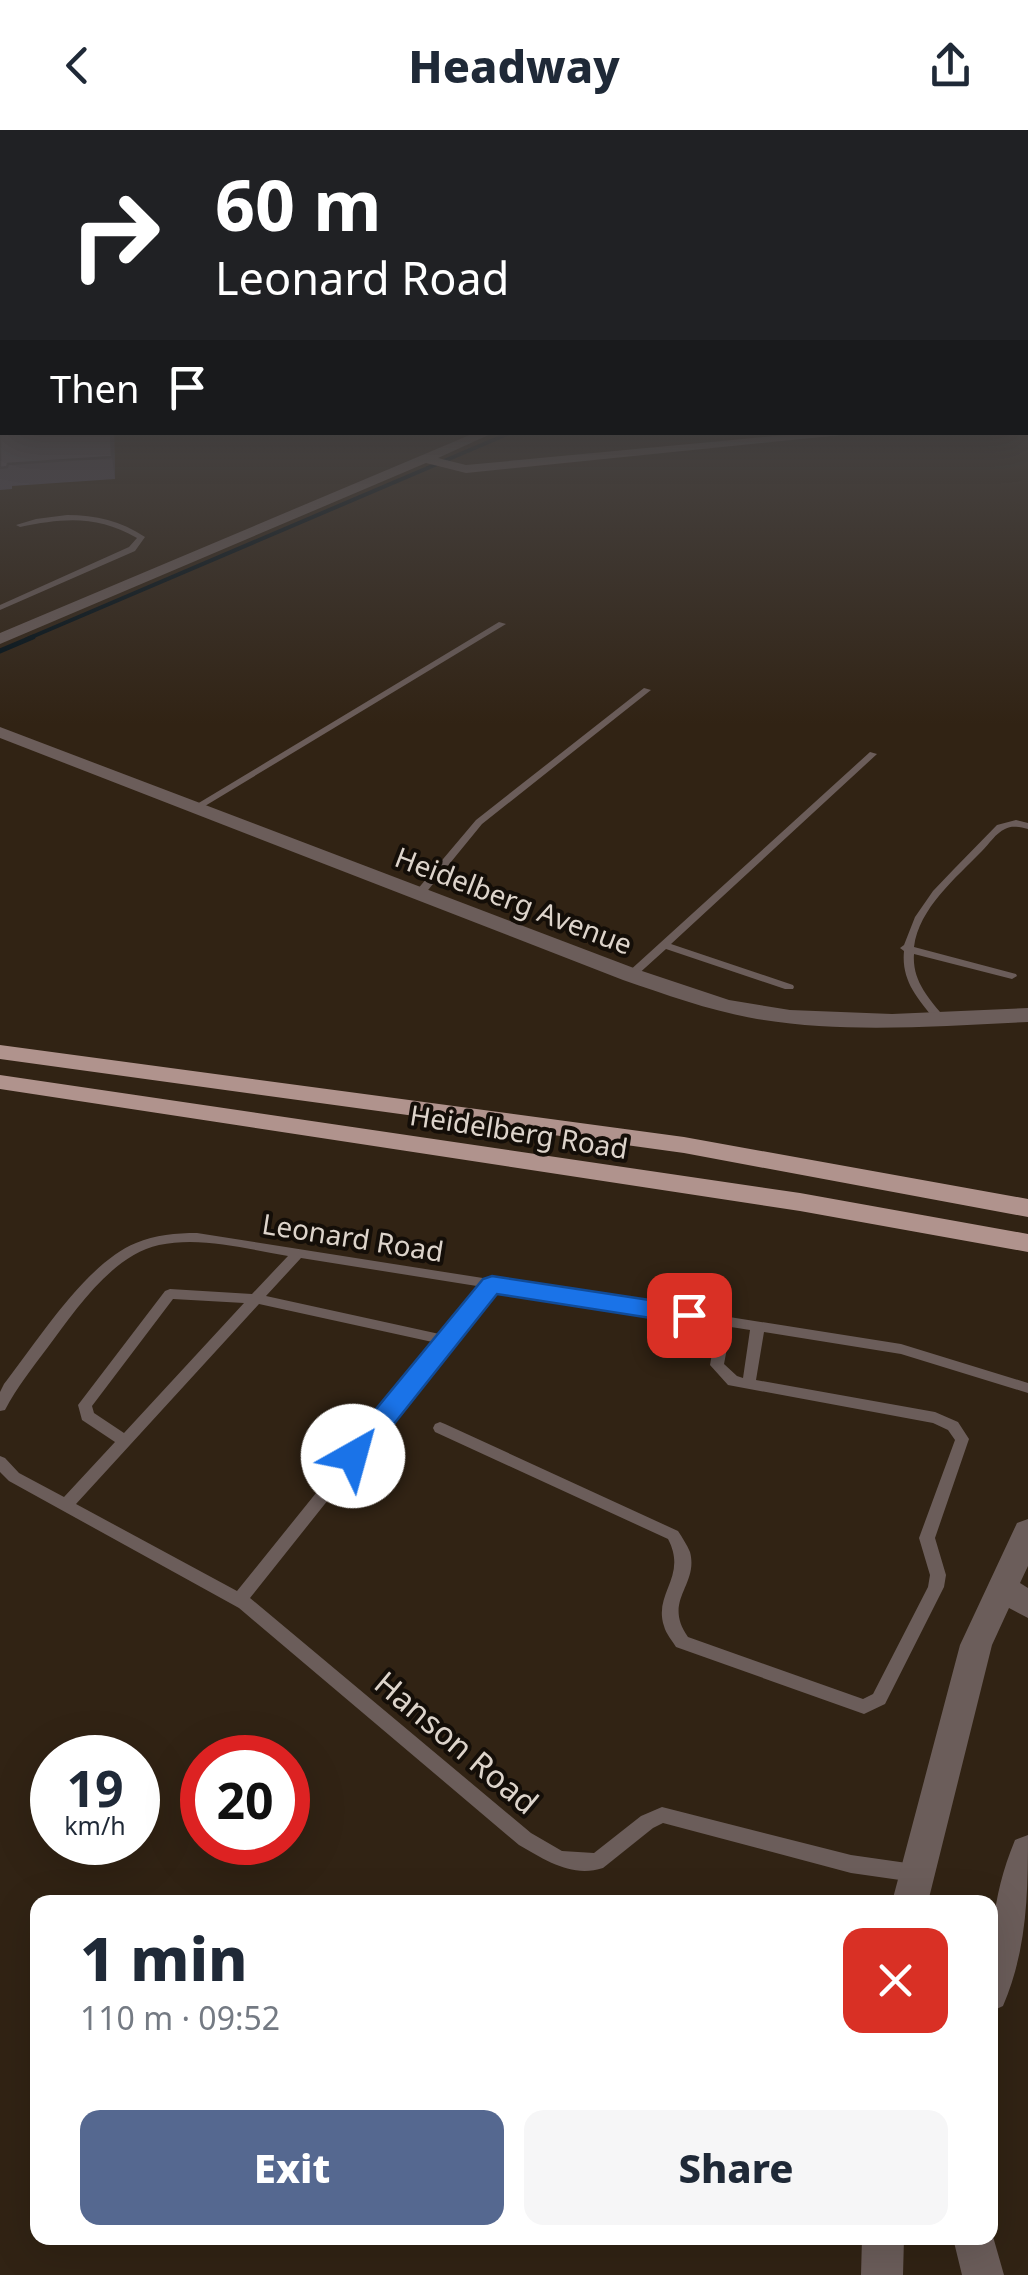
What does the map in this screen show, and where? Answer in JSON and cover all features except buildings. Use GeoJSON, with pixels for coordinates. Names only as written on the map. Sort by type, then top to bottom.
{"type":"FeatureCollection","features":[{"type":"Feature","properties":{"kind":"main road","name":"Heidelberg Road"},"geometry":{"type":"LineString","coordinates":[[0,1052],[684,1145],[1028,1208]]}},
{"type":"Feature","properties":{"kind":"main road","name":"Heidelberg Road"},"geometry":{"type":"LineString","coordinates":[[0,1082],[800,1202],[1028,1243]]}},
{"type":"Feature","properties":{"kind":"street"},"geometry":{"type":"LineString","coordinates":[[0,639],[271,524]]}},
{"type":"Feature","properties":{"kind":"street","name":"Heidelberg Avenue"},"geometry":{"type":"LineString","coordinates":[[0,732],[631,975],[756,1012],[799,1018],[1028,1015]]}},
{"type":"Feature","properties":{"kind":"street"},"geometry":{"type":"LineString","coordinates":[[913,1888],[976,1645],[1015,1597],[1028,1532]]}},
{"type":"Feature","properties":{"kind":"street"},"geometry":{"type":"LineString","coordinates":[[998,1963],[1028,1852]]}},
{"type":"Feature","properties":{"kind":"street"},"geometry":{"type":"LineString","coordinates":[[882,2275],[883,2245]]}},
{"type":"Feature","properties":{"kind":"street"},"geometry":{"type":"LineString","coordinates":[[976,2245],[983,2275]]}},
{"type":"Feature","properties":{"kind":"lane"},"geometry":{"type":"LineString","coordinates":[[20,526],[27,524]]}},
{"type":"Feature","properties":{"kind":"lane"},"geometry":{"type":"LineString","coordinates":[[0,608],[132,549],[142,537],[109,524]]}},
{"type":"Feature","properties":{"kind":"lane"},"geometry":{"type":"LineString","coordinates":[[198,807],[502,624]]}},
{"type":"Feature","properties":{"kind":"lane"},"geometry":{"type":"LineString","coordinates":[[420,892],[479,822],[647,690]]}},
{"type":"Feature","properties":{"kind":"lane"},"geometry":{"type":"LineString","coordinates":[[631,975],[873,754]]}},
{"type":"Feature","properties":{"kind":"lane"},"geometry":{"type":"LineString","coordinates":[[940,1019],[923,1004],[909,978],[905,948],[915,920],[1000,827],[1016,823],[1028,826]]}},
{"type":"Feature","properties":{"kind":"lane"},"geometry":{"type":"LineString","coordinates":[[665,945],[790,986]]}},
{"type":"Feature","properties":{"kind":"lane"},"geometry":{"type":"LineString","coordinates":[[905,948],[1012,976]]}},
{"type":"Feature","properties":{"kind":"lane","name":"Leonard Road"},"geometry":{"type":"LineString","coordinates":[[0,1406],[9,1388],[56,1330],[100,1276],[123,1255],[146,1244],[197,1237],[901,1349],[1028,1388]]}},
{"type":"Feature","properties":{"kind":"lane"},"geometry":{"type":"LineString","coordinates":[[66,1505],[298,1253]]}},
{"type":"Feature","properties":{"kind":"lane"},"geometry":{"type":"LineString","coordinates":[[239,1600],[492,1285]]}},
{"type":"Feature","properties":{"kind":"lane"},"geometry":{"type":"LineString","coordinates":[[124,1442],[87,1416],[85,1406],[170,1294],[256,1299],[444,1340]]}},
{"type":"Feature","properties":{"kind":"lane"},"geometry":{"type":"LineString","coordinates":[[440,1428],[673,1535],[684,1549],[687,1562],[667,1612],[669,1628],[682,1642],[864,1707],[879,1699],[936,1587],[938,1575],[928,1538],[962,1438],[953,1426],[934,1418],[733,1380],[717,1365],[726,1320]]}},
{"type":"Feature","properties":{"kind":"lane"},"geometry":{"type":"LineString","coordinates":[[750,1383],[758,1325]]}},
{"type":"Feature","properties":{"kind":"lane","name":"Hanson Road"},"geometry":{"type":"LineString","coordinates":[[0,1462],[14,1477],[239,1600],[525,1839],[560,1860],[597,1862],[647,1822],[662,1815],[851,1864],[913,1888]]}},
{"type":"Feature","properties":{"kind":"waterway"},"geometry":{"type":"LineString","coordinates":[[27,639],[296,524]]}},
{"type":"Feature","properties":{"kind":"waterway"},"geometry":{"type":"LineString","coordinates":[[0,651],[33,637]]}},
{"type":"Feature","properties":{"kind":"route"},"geometry":{"type":"LineString","coordinates":[[353,1456],[492,1285],[689,1315]]}}]}
